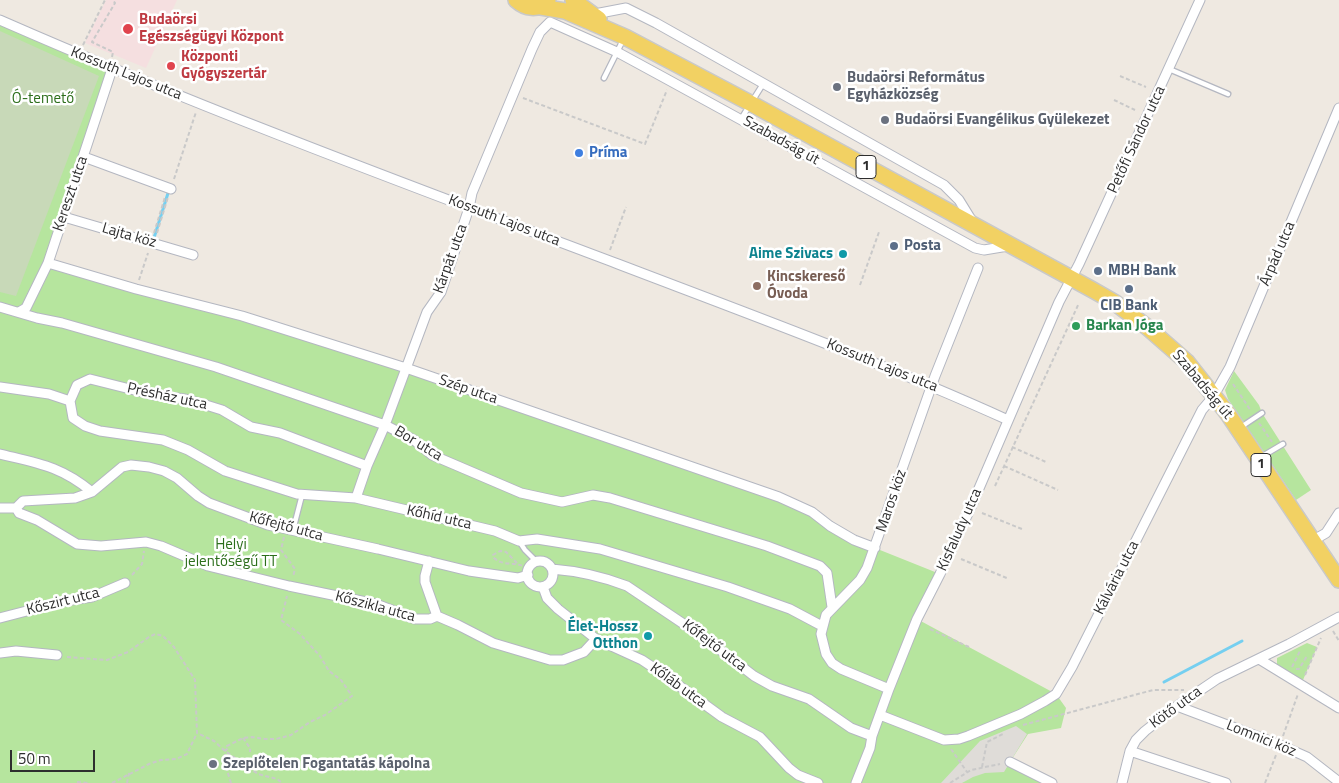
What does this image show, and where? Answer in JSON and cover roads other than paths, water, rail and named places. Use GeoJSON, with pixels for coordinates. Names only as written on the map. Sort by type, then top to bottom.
{"type":"FeatureCollection","features":[{"type":"Feature","properties":{"kind":"main road","name":"1"},"geometry":{"type":"LineString","coordinates":[[516,0],[527,7],[545,3]]}},
{"type":"Feature","properties":{"kind":"main road","name":"Szabadság út"},"geometry":{"type":"LineString","coordinates":[[573,0],[625,37]]}},
{"type":"Feature","properties":{"kind":"main road","name":"Szabadság út"},"geometry":{"type":"LineString","coordinates":[[545,3],[625,37],[750,103],[1114,302],[1162,339],[1187,362],[1237,429],[1339,580]]}},
{"type":"Feature","properties":{"kind":"street","name":"Petőfi Sándor utca"},"geometry":{"type":"LineString","coordinates":[[1072,279],[1200,0]]}},
{"type":"Feature","properties":{"kind":"street","name":"Szabadság út"},"geometry":{"type":"LineString","coordinates":[[596,17],[600,12],[626,8],[656,23],[944,184],[959,200],[971,219],[981,230]]}},
{"type":"Feature","properties":{"kind":"street","name":"Kossuth Lajos utca"},"geometry":{"type":"LineString","coordinates":[[0,20],[112,69],[199,103],[469,208],[837,347],[1008,420]]}},
{"type":"Feature","properties":{"kind":"street","name":"Szabadság út"},"geometry":{"type":"LineString","coordinates":[[550,22],[617,52],[741,118],[975,248],[984,250],[1000,246],[1012,246]]}},
{"type":"Feature","properties":{"kind":"street","name":"Kárpát utca"},"geometry":{"type":"LineString","coordinates":[[356,498],[427,312],[441,292],[469,208],[472,193],[540,32],[550,22]]}},
{"type":"Feature","properties":{"kind":"street","name":"Kereszt utca"},"geometry":{"type":"LineString","coordinates":[[19,312],[26,308],[48,263],[112,69]]}},
{"type":"Feature","properties":{"kind":"street","name":"Árpád utca"},"geometry":{"type":"LineString","coordinates":[[1213,397],[1239,346],[1339,108]]}},
{"type":"Feature","properties":{"kind":"street"},"geometry":{"type":"LineString","coordinates":[[84,157],[169,189]]}},
{"type":"Feature","properties":{"kind":"street","name":"Lajta köz"},"geometry":{"type":"LineString","coordinates":[[64,217],[193,255]]}},
{"type":"Feature","properties":{"kind":"street","name":"Szép utca"},"geometry":{"type":"LineString","coordinates":[[48,263],[136,289],[242,316],[406,368],[779,497],[812,512],[830,526],[854,540],[876,548]]}},
{"type":"Feature","properties":{"kind":"street","name":"Maros köz"},"geometry":{"type":"LineString","coordinates":[[822,626],[826,615],[832,607],[860,580],[876,548],[932,386],[978,268]]}},
{"type":"Feature","properties":{"kind":"street","name":"Kisfaludy utca"},"geometry":{"type":"LineString","coordinates":[[856,783],[870,748],[872,736],[889,689],[917,619],[967,516],[1059,302],[1072,279]]}},
{"type":"Feature","properties":{"kind":"street","name":"Bor utca"},"geometry":{"type":"LineString","coordinates":[[0,307],[216,367],[385,425],[414,440],[432,455],[521,493],[562,502],[594,495],[610,498],[767,546],[820,566],[827,573],[832,607]]}},
{"type":"Feature","properties":{"kind":"street","name":"Présház utca"},"geometry":{"type":"LineString","coordinates":[[70,401],[77,385],[90,379],[154,395],[185,399],[222,410],[251,427],[280,433],[368,466]]}},
{"type":"Feature","properties":{"kind":"street"},"geometry":{"type":"LineString","coordinates":[[0,387],[49,394],[70,401]]}},
{"type":"Feature","properties":{"kind":"street","name":"Kálvária utca"},"geometry":{"type":"LineString","coordinates":[[880,715],[944,740],[959,739],[1021,714],[1056,694],[1072,668],[1202,410],[1213,397]]}},
{"type":"Feature","properties":{"kind":"street","name":"Kőhíd utca"},"geometry":{"type":"LineString","coordinates":[[70,401],[73,418],[85,426],[100,432],[162,440],[188,450],[225,471],[302,495],[356,498],[495,531],[519,540],[537,538],[600,549],[728,587],[790,609],[822,626]]}},
{"type":"Feature","properties":{"kind":"street"},"geometry":{"type":"LineString","coordinates":[[0,454],[47,465],[77,480],[92,492]]}},
{"type":"Feature","properties":{"kind":"street","name":"Kőfejtő utca"},"geometry":{"type":"LineString","coordinates":[[92,492],[122,467],[131,465],[149,467],[164,471],[177,478],[198,496],[210,503],[268,525],[468,571],[518,578],[529,572]]}},
{"type":"Feature","properties":{"kind":"street"},"geometry":{"type":"LineString","coordinates":[[0,508],[16,508],[23,501],[76,498],[92,492]]}},
{"type":"Feature","properties":{"kind":"street","name":"Kőszikla utca"},"geometry":{"type":"LineString","coordinates":[[16,508],[19,513],[37,520],[77,544],[101,546],[146,542],[161,546],[208,566],[289,586],[376,604],[415,619],[430,619],[437,616],[493,643],[550,660],[563,660],[584,652],[596,639]]}},
{"type":"Feature","properties":{"kind":"street"},"geometry":{"type":"LineString","coordinates":[[1312,541],[1326,533],[1339,513]]}},
{"type":"Feature","properties":{"kind":"street"},"geometry":{"type":"LineString","coordinates":[[429,561],[424,576],[437,616]]}},
{"type":"Feature","properties":{"kind":"street"},"geometry":{"type":"LineString","coordinates":[[537,562],[548,564],[552,569],[552,580],[543,586],[533,584],[529,572],[537,562]]}},
{"type":"Feature","properties":{"kind":"street","name":"Kőfejtő utca"},"geometry":{"type":"LineString","coordinates":[[552,569],[613,580],[627,586],[706,639],[754,676],[772,686],[809,699],[851,728],[872,736]]}},
{"type":"Feature","properties":{"kind":"street","name":"Kőszirt utca"},"geometry":{"type":"LineString","coordinates":[[0,618],[65,601],[92,597],[125,583]]}},
{"type":"Feature","properties":{"kind":"street","name":"Kőláb utca"},"geometry":{"type":"LineString","coordinates":[[543,586],[547,598],[596,639],[642,660],[722,717],[760,737],[798,775],[818,783]]}},
{"type":"Feature","properties":{"kind":"street","name":"Kötő utca"},"geometry":{"type":"LineString","coordinates":[[1122,783],[1130,752],[1136,740],[1145,730],[1217,679],[1335,621]]}},
{"type":"Feature","properties":{"kind":"street"},"geometry":{"type":"LineString","coordinates":[[822,626],[821,634],[826,654],[832,663],[889,689]]}},
{"type":"Feature","properties":{"kind":"street"},"geometry":{"type":"LineString","coordinates":[[0,653],[16,652],[57,655]]}},
{"type":"Feature","properties":{"kind":"street"},"geometry":{"type":"LineString","coordinates":[[1259,659],[1339,708]]}},
{"type":"Feature","properties":{"kind":"street","name":"Lomnici köz"},"geometry":{"type":"LineString","coordinates":[[1177,706],[1307,757],[1339,782]]}},
{"type":"Feature","properties":{"kind":"street"},"geometry":{"type":"LineString","coordinates":[[1130,752],[1226,783]]}},
{"type":"Feature","properties":{"kind":"street"},"geometry":{"type":"LineString","coordinates":[[1010,762],[1052,783]]}},
{"type":"Feature","properties":{"kind":"lane"},"geometry":{"type":"LineString","coordinates":[[604,78],[625,37]]}},
{"type":"Feature","properties":{"kind":"lane"},"geometry":{"type":"LineString","coordinates":[[1169,69],[1228,94]]}},
{"type":"Feature","properties":{"kind":"lane"},"geometry":{"type":"LineString","coordinates":[[741,118],[763,84]]}},
{"type":"Feature","properties":{"kind":"lane"},"geometry":{"type":"LineString","coordinates":[[1237,429],[1262,413]]}},
{"type":"Feature","properties":{"kind":"lane"},"geometry":{"type":"LineString","coordinates":[[1257,459],[1283,444]]}},
{"type":"Feature","properties":{"kind":"lane"},"geometry":{"type":"LineString","coordinates":[[290,531],[302,495]]}},
{"type":"Feature","properties":{"kind":"lane"},"geometry":{"type":"LineString","coordinates":[[519,540],[525,550],[537,562]]}},
{"type":"Feature","properties":{"kind":"waterway"},"geometry":{"type":"LineString","coordinates":[[153,241],[169,190]]}},
{"type":"Feature","properties":{"kind":"waterway"},"geometry":{"type":"LineString","coordinates":[[1164,682],[1242,641]]}},
{"type":"Feature","properties":{"kind":"place","name":"Budaörsi Egészségügyi Központ"},"geometry":{"type":"Point","coordinates":[128,29]}},
{"type":"Feature","properties":{"kind":"place","name":"Központi Gyógyszertár"},"geometry":{"type":"Point","coordinates":[171,66]}},
{"type":"Feature","properties":{"kind":"place","name":"Budaörsi Református Egyházközség"},"geometry":{"type":"Point","coordinates":[837,87]}},
{"type":"Feature","properties":{"kind":"place","name":"Budaörsi Evangélikus Gyülekezet"},"geometry":{"type":"Point","coordinates":[885,120]}},
{"type":"Feature","properties":{"kind":"place","name":"Príma"},"geometry":{"type":"Point","coordinates":[579,153]}},
{"type":"Feature","properties":{"kind":"place","name":"Posta"},"geometry":{"type":"Point","coordinates":[894,246]}},
{"type":"Feature","properties":{"kind":"place","name":"Aime Szivacs"},"geometry":{"type":"Point","coordinates":[843,254]}},
{"type":"Feature","properties":{"kind":"place","name":"MBH Bank"},"geometry":{"type":"Point","coordinates":[1098,271]}},
{"type":"Feature","properties":{"kind":"place","name":"Kincskereső Óvoda"},"geometry":{"type":"Point","coordinates":[757,286]}},
{"type":"Feature","properties":{"kind":"place","name":"CIB Bank"},"geometry":{"type":"Point","coordinates":[1129,289]}},
{"type":"Feature","properties":{"kind":"place","name":"Barkan Jóga"},"geometry":{"type":"Point","coordinates":[1076,326]}},
{"type":"Feature","properties":{"kind":"place","name":"Élet-Hossz Otthon"},"geometry":{"type":"Point","coordinates":[648,636]}},
{"type":"Feature","properties":{"kind":"place","name":"Szeplőtelen Fogantatás kápolna"},"geometry":{"type":"Point","coordinates":[213,764]}},
{"type":"Feature","properties":{"kind":"park label","name":"Ó-temető"},"geometry":{"type":"Point","coordinates":[43,99]}},
{"type":"Feature","properties":{"kind":"park label","name":"Helyi jelentőségű TT"},"geometry":{"type":"Point","coordinates":[231,554]}}]}
